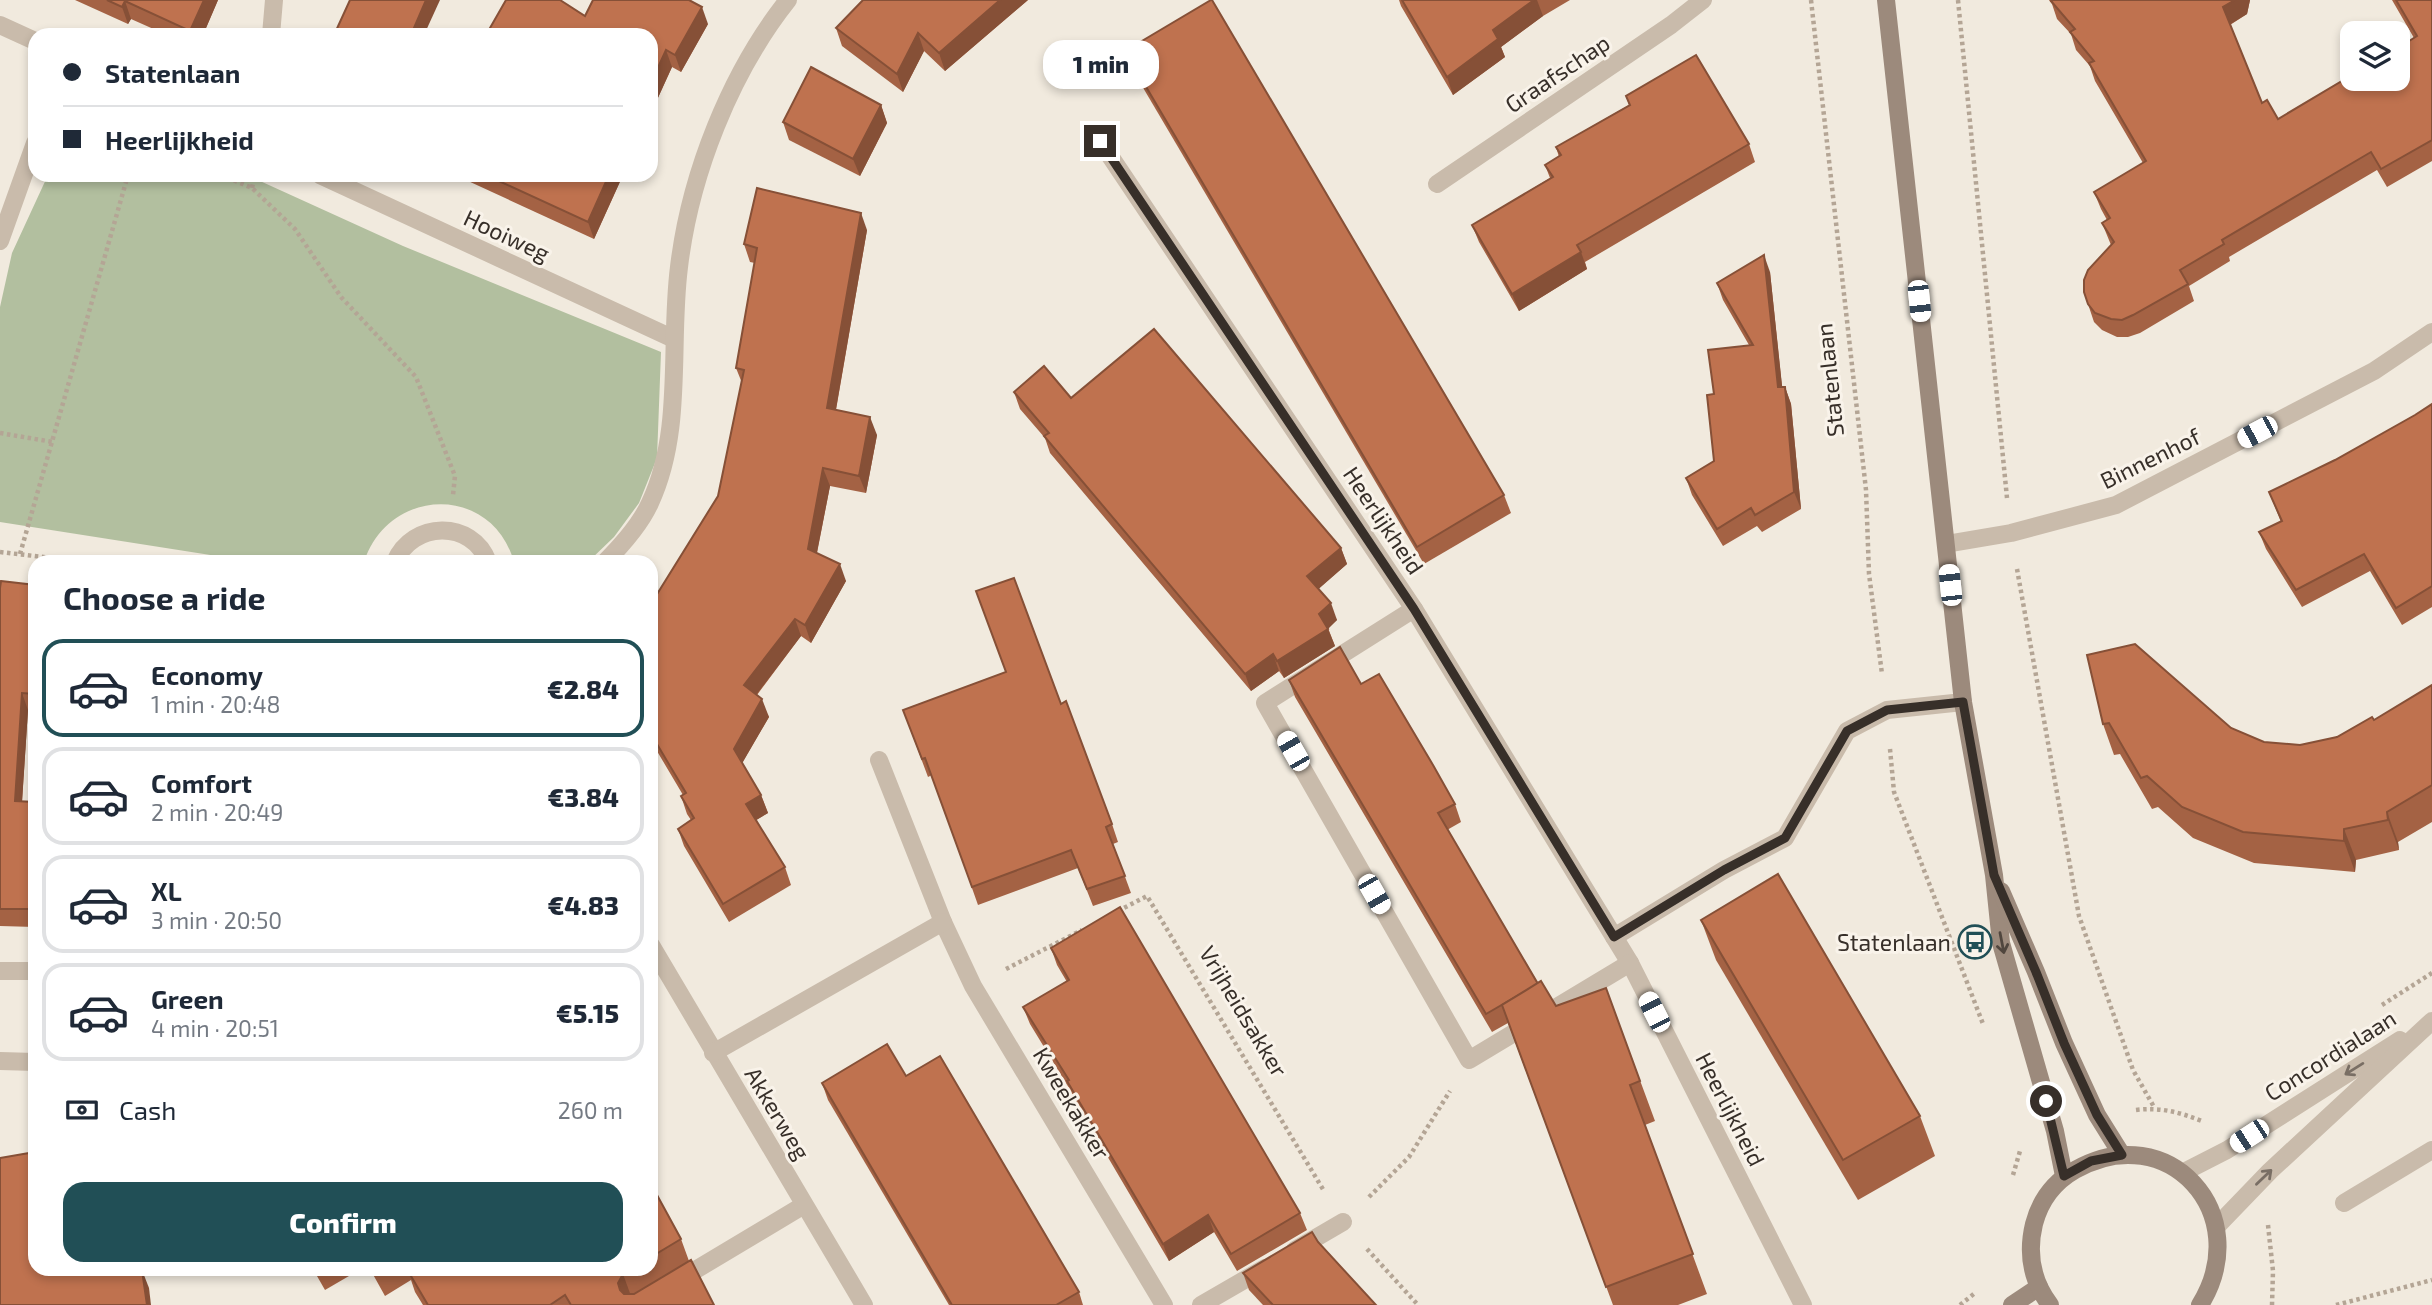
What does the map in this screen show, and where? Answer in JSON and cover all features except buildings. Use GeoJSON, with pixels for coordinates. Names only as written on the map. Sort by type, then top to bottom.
{"type":"FeatureCollection","features":[{"type":"Feature","properties":{"kind":"main road"},"geometry":{"type":"LineString","coordinates":[[1886,0],[1963,702],[1994,875],[2001,943],[2055,1131],[2064,1176]]}},
{"type":"Feature","properties":{"kind":"main road"},"geometry":{"type":"LineString","coordinates":[[1994,875],[2064,1043],[2097,1115],[2122,1155]]}},
{"type":"Feature","properties":{"kind":"main road"},"geometry":{"type":"LineString","coordinates":[[2050,1305],[2039,1287],[2032,1264],[2031,1240],[2036,1216],[2048,1194],[2064,1176],[2091,1161],[2122,1155],[2144,1156],[2164,1162],[2182,1173],[2197,1188],[2209,1206],[2217,1226],[2217,1269],[2210,1289],[2200,1305]]}},
{"type":"Feature","properties":{"kind":"main road"},"geometry":{"type":"LineString","coordinates":[[2012,1305],[2039,1287]]}},
{"type":"Feature","properties":{"kind":"street"},"geometry":{"type":"LineString","coordinates":[[272,28],[274,0]]}},
{"type":"Feature","properties":{"kind":"street"},"geometry":{"type":"LineString","coordinates":[[612,555],[650,504],[666,455],[673,398],[679,267],[692,201],[712,135],[744,68],[788,0]]}},
{"type":"Feature","properties":{"kind":"street","name":"Graafschap"},"geometry":{"type":"LineString","coordinates":[[1437,184],[1671,25],[1703,0]]}},
{"type":"Feature","properties":{"kind":"street"},"geometry":{"type":"LineString","coordinates":[[0,24],[28,38]]}},
{"type":"Feature","properties":{"kind":"street","name":"Heerlijkheid"},"geometry":{"type":"LineString","coordinates":[[1100,141],[1414,609],[1630,963],[1803,1305]]}},
{"type":"Feature","properties":{"kind":"street"},"geometry":{"type":"LineString","coordinates":[[0,241],[28,163]]}},
{"type":"Feature","properties":{"kind":"street","name":"Hooiweg"},"geometry":{"type":"LineString","coordinates":[[335,182],[674,340]]}},
{"type":"Feature","properties":{"kind":"street","name":"Binnenhof"},"geometry":{"type":"LineString","coordinates":[[1946,544],[2011,533],[2116,506],[2374,371],[2432,332]]}},
{"type":"Feature","properties":{"kind":"street"},"geometry":{"type":"LineString","coordinates":[[399,555],[403,548],[420,534],[435,530],[465,534],[477,543],[484,555]]}},
{"type":"Feature","properties":{"kind":"street"},"geometry":{"type":"LineString","coordinates":[[1414,609],[1265,703],[1469,1060],[1630,963]]}},
{"type":"Feature","properties":{"kind":"street"},"geometry":{"type":"LineString","coordinates":[[1614,937],[1724,870],[1785,838],[1847,731],[1887,710],[1963,702]]}},
{"type":"Feature","properties":{"kind":"street","name":"Kweekakker"},"geometry":{"type":"LineString","coordinates":[[880,760],[943,922],[973,986],[1164,1305]]}},
{"type":"Feature","properties":{"kind":"street"},"geometry":{"type":"LineString","coordinates":[[713,1053],[943,922]]}},
{"type":"Feature","properties":{"kind":"street","name":"Akkerweg"},"geometry":{"type":"LineString","coordinates":[[658,957],[864,1305]]}},
{"type":"Feature","properties":{"kind":"street"},"geometry":{"type":"LineString","coordinates":[[0,971],[28,971]]}},
{"type":"Feature","properties":{"kind":"street","name":"Concordialaan"},"geometry":{"type":"LineString","coordinates":[[2182,1173],[2227,1150],[2432,1020]]}},
{"type":"Feature","properties":{"kind":"street","name":"Concordialaan"},"geometry":{"type":"LineString","coordinates":[[2217,1226],[2270,1171],[2432,1020]]}},
{"type":"Feature","properties":{"kind":"street"},"geometry":{"type":"LineString","coordinates":[[0,1061],[28,1062]]}},
{"type":"Feature","properties":{"kind":"street"},"geometry":{"type":"LineString","coordinates":[[2344,1203],[2432,1150]]}},
{"type":"Feature","properties":{"kind":"street"},"geometry":{"type":"LineString","coordinates":[[637,1305],[804,1205]]}},
{"type":"Feature","properties":{"kind":"street"},"geometry":{"type":"LineString","coordinates":[[1201,1305],[1343,1222]]}},
{"type":"Feature","properties":{"kind":"path","name":"Statenlaan"},"geometry":{"type":"LineString","coordinates":[[1811,0],[1866,490],[1869,574],[1887,710],[1894,792],[1987,1035]]}},
{"type":"Feature","properties":{"kind":"path"},"geometry":{"type":"LineString","coordinates":[[20,554],[126,182]]}},
{"type":"Feature","properties":{"kind":"path"},"geometry":{"type":"LineString","coordinates":[[238,182],[253,188],[295,229],[341,297],[416,377],[455,476],[450,530]]}},
{"type":"Feature","properties":{"kind":"path"},"geometry":{"type":"LineString","coordinates":[[253,188],[254,182]]}},
{"type":"Feature","properties":{"kind":"path"},"geometry":{"type":"LineString","coordinates":[[0,433],[53,442]]}},
{"type":"Feature","properties":{"kind":"path"},"geometry":{"type":"LineString","coordinates":[[0,552],[28,555]]}},
{"type":"Feature","properties":{"kind":"path","name":"Vrijheidsakker"},"geometry":{"type":"LineString","coordinates":[[1110,916],[1147,896],[1343,1222],[1418,1305]]}},
{"type":"Feature","properties":{"kind":"path"},"geometry":{"type":"LineString","coordinates":[[973,986],[1085,928]]}},
{"type":"Feature","properties":{"kind":"path"},"geometry":{"type":"LineString","coordinates":[[1343,1222],[1409,1157],[1469,1060]]}},
{"type":"Feature","properties":{"kind":"path"},"geometry":{"type":"LineString","coordinates":[[2018,1138],[2019,1152]]}},
{"type":"Feature","properties":{"kind":"path"},"geometry":{"type":"LineString","coordinates":[[2336,1305],[2432,1280]]}},
{"type":"Feature","properties":{"kind":"green space"},"geometry":{"type":"Polygon","coordinates":[[[45,182],[262,182],[403,246],[661,352],[657,458],[639,503],[614,537],[595,555],[511,555],[502,536],[485,518],[463,508],[440,504],[417,508],[395,519],[377,537],[368,555],[210,555],[0,522],[0,307],[12,253],[45,182]]]}},
{"type":"Feature","properties":{"kind":"place","name":"Statenlaan"},"geometry":{"type":"Point","coordinates":[1975,942]}},
{"type":"Feature","properties":{"kind":"route"},"geometry":{"type":"LineString","coordinates":[[1100,141],[1414,609],[1614,937],[1724,870],[1785,838],[1847,731],[1887,710],[1963,702],[1994,875],[2064,1043],[2097,1115],[2122,1155],[2091,1161],[2064,1176],[2046,1101]]}}]}
